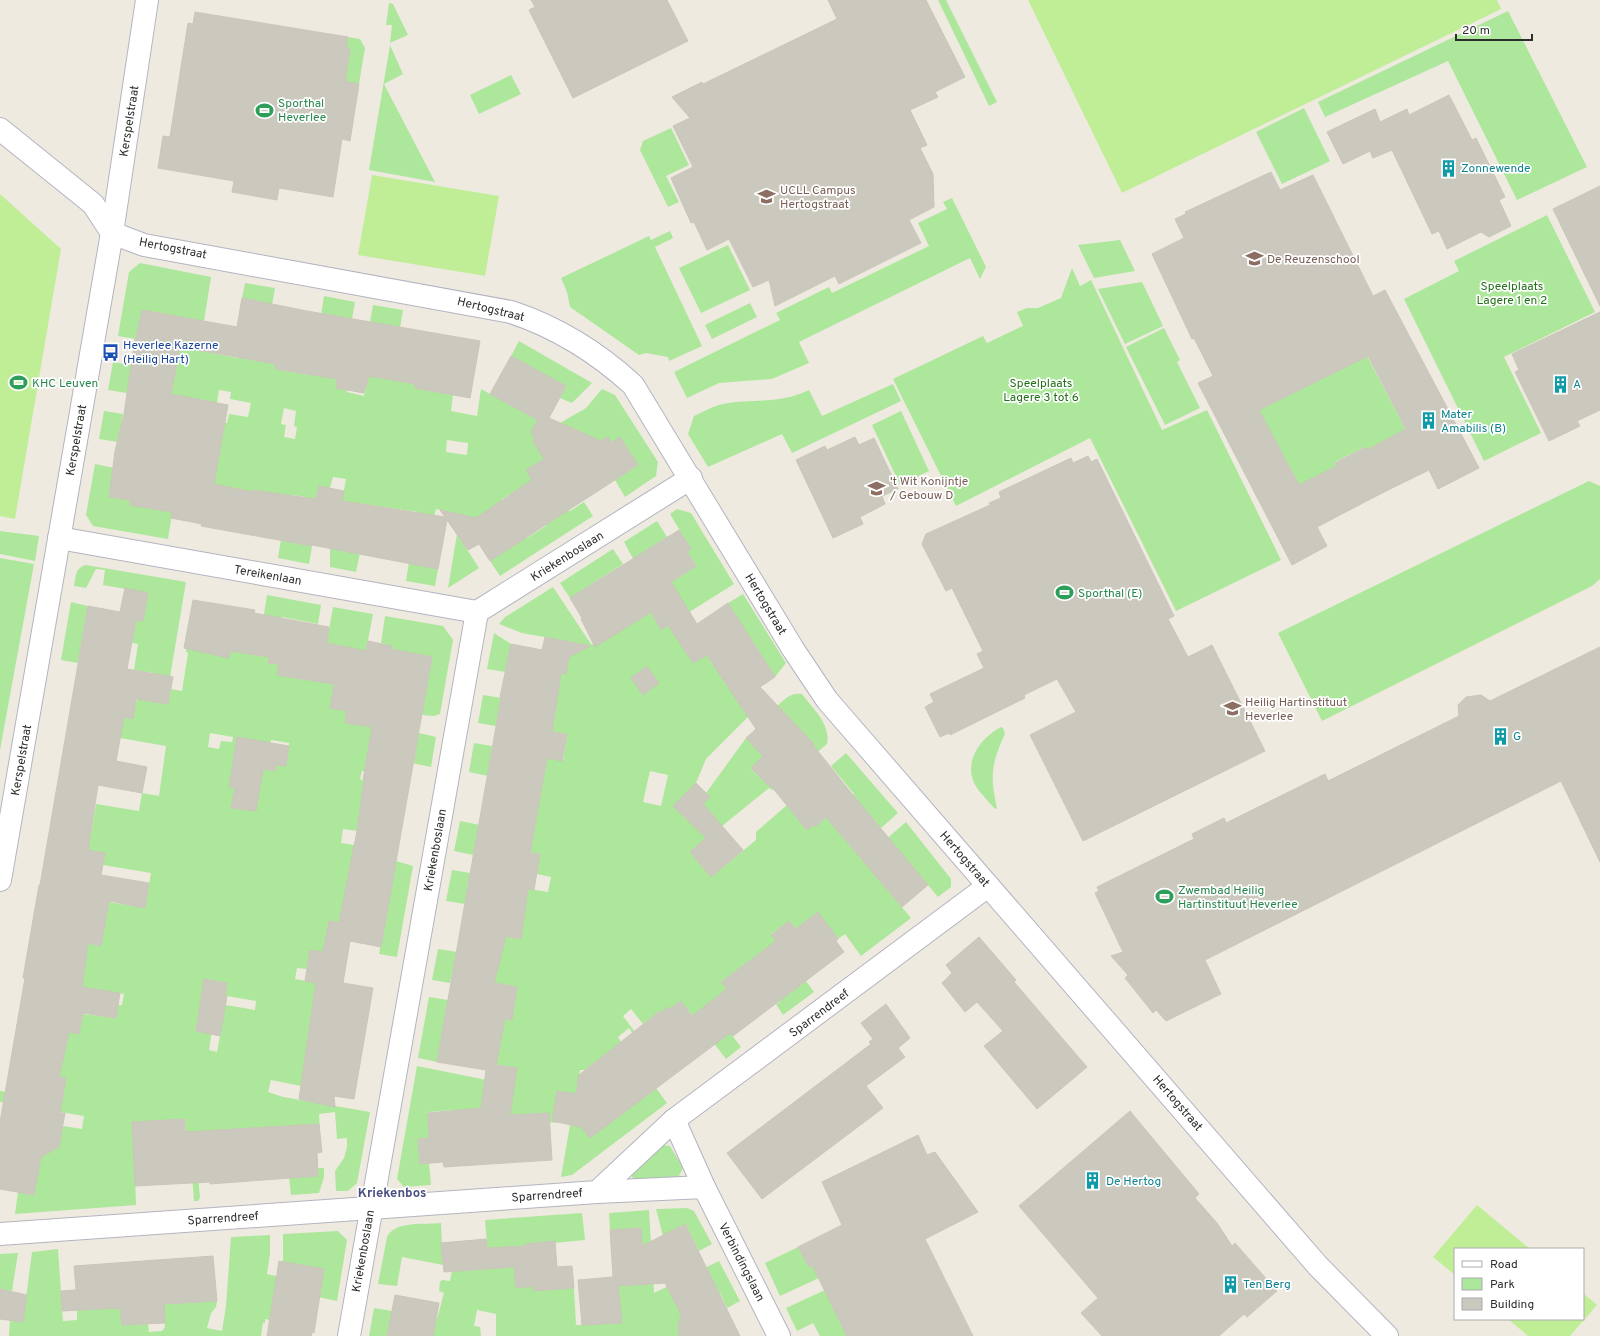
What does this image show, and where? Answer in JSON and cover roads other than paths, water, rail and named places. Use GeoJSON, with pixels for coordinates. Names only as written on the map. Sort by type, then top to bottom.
{"type":"FeatureCollection","features":[{"type":"Feature","properties":{"kind":"street","name":"Kerspelstraat"},"geometry":{"type":"LineString","coordinates":[[0,880],[112,233],[147,0]]}},
{"type":"Feature","properties":{"kind":"street"},"geometry":{"type":"LineString","coordinates":[[0,129],[94,204],[112,233]]}},
{"type":"Feature","properties":{"kind":"street","name":"Hertogstraat"},"geometry":{"type":"LineString","coordinates":[[112,233],[144,245],[490,306],[521,315],[559,332],[615,368],[633,385],[691,478],[793,648],[827,700],[1318,1266],[1387,1336]]}},
{"type":"Feature","properties":{"kind":"street","name":"Kriekenboslaan"},"geometry":{"type":"LineString","coordinates":[[349,1336],[478,612],[691,478]]}},
{"type":"Feature","properties":{"kind":"street","name":"Tereikenlaan"},"geometry":{"type":"LineString","coordinates":[[59,538],[478,612]]}},
{"type":"Feature","properties":{"kind":"street","name":"Sparrendreef"},"geometry":{"type":"LineString","coordinates":[[0,1234],[597,1192],[674,1120],[988,886]]}},
{"type":"Feature","properties":{"kind":"street","name":"Verbindingslaan"},"geometry":{"type":"LineString","coordinates":[[674,1120],[704,1187],[779,1336]]}},
{"type":"Feature","properties":{"kind":"street"},"geometry":{"type":"LineString","coordinates":[[597,1192],[704,1187]]}},
{"type":"Feature","properties":{"kind":"place","name":"Sporthal Heverlee"},"geometry":{"type":"Point","coordinates":[265,110]}},
{"type":"Feature","properties":{"kind":"place","name":"Zonnewende"},"geometry":{"type":"Point","coordinates":[1448,168]}},
{"type":"Feature","properties":{"kind":"place","name":"UCLL Campus Hertogstraat"},"geometry":{"type":"Point","coordinates":[767,197]}},
{"type":"Feature","properties":{"kind":"place","name":"De Reuzenschool"},"geometry":{"type":"Point","coordinates":[1254,259]}},
{"type":"Feature","properties":{"kind":"place","name":"Heverlee Kazerne (Heilig Hart)"},"geometry":{"type":"Point","coordinates":[110,352]}},
{"type":"Feature","properties":{"kind":"place","name":"KHC Leuven"},"geometry":{"type":"Point","coordinates":[19,383]}},
{"type":"Feature","properties":{"kind":"place","name":"A"},"geometry":{"type":"Point","coordinates":[1560,384]}},
{"type":"Feature","properties":{"kind":"place","name":"Mater Amabilis (B)"},"geometry":{"type":"Point","coordinates":[1428,421]}},
{"type":"Feature","properties":{"kind":"place","name":"'t Wit Konijntje / Gebouw D"},"geometry":{"type":"Point","coordinates":[877,488]}},
{"type":"Feature","properties":{"kind":"place","name":"Sporthal (E)"},"geometry":{"type":"Point","coordinates":[1065,593]}},
{"type":"Feature","properties":{"kind":"place","name":"Heilig Hartinstituut Heverlee"},"geometry":{"type":"Point","coordinates":[1232,709]}},
{"type":"Feature","properties":{"kind":"place","name":"G"},"geometry":{"type":"Point","coordinates":[1500,736]}},
{"type":"Feature","properties":{"kind":"place","name":"Zwembad Heilig Hartinstituut Heverlee"},"geometry":{"type":"Point","coordinates":[1165,897]}},
{"type":"Feature","properties":{"kind":"place","name":"De Hertog"},"geometry":{"type":"Point","coordinates":[1093,1181]}},
{"type":"Feature","properties":{"kind":"place","name":"Ten Berg"},"geometry":{"type":"Point","coordinates":[1230,1284]}},
{"type":"Feature","properties":{"kind":"district","name":"Kriekenbos"},"geometry":{"type":"Point","coordinates":[392,1192]}},
{"type":"Feature","properties":{"kind":"park label","name":"Speelplaats Lagere 1 en 2"},"geometry":{"type":"Point","coordinates":[1512,293]}},
{"type":"Feature","properties":{"kind":"park label","name":"Speelplaats Lagere 3 tot 6"},"geometry":{"type":"Point","coordinates":[1041,390]}}]}
